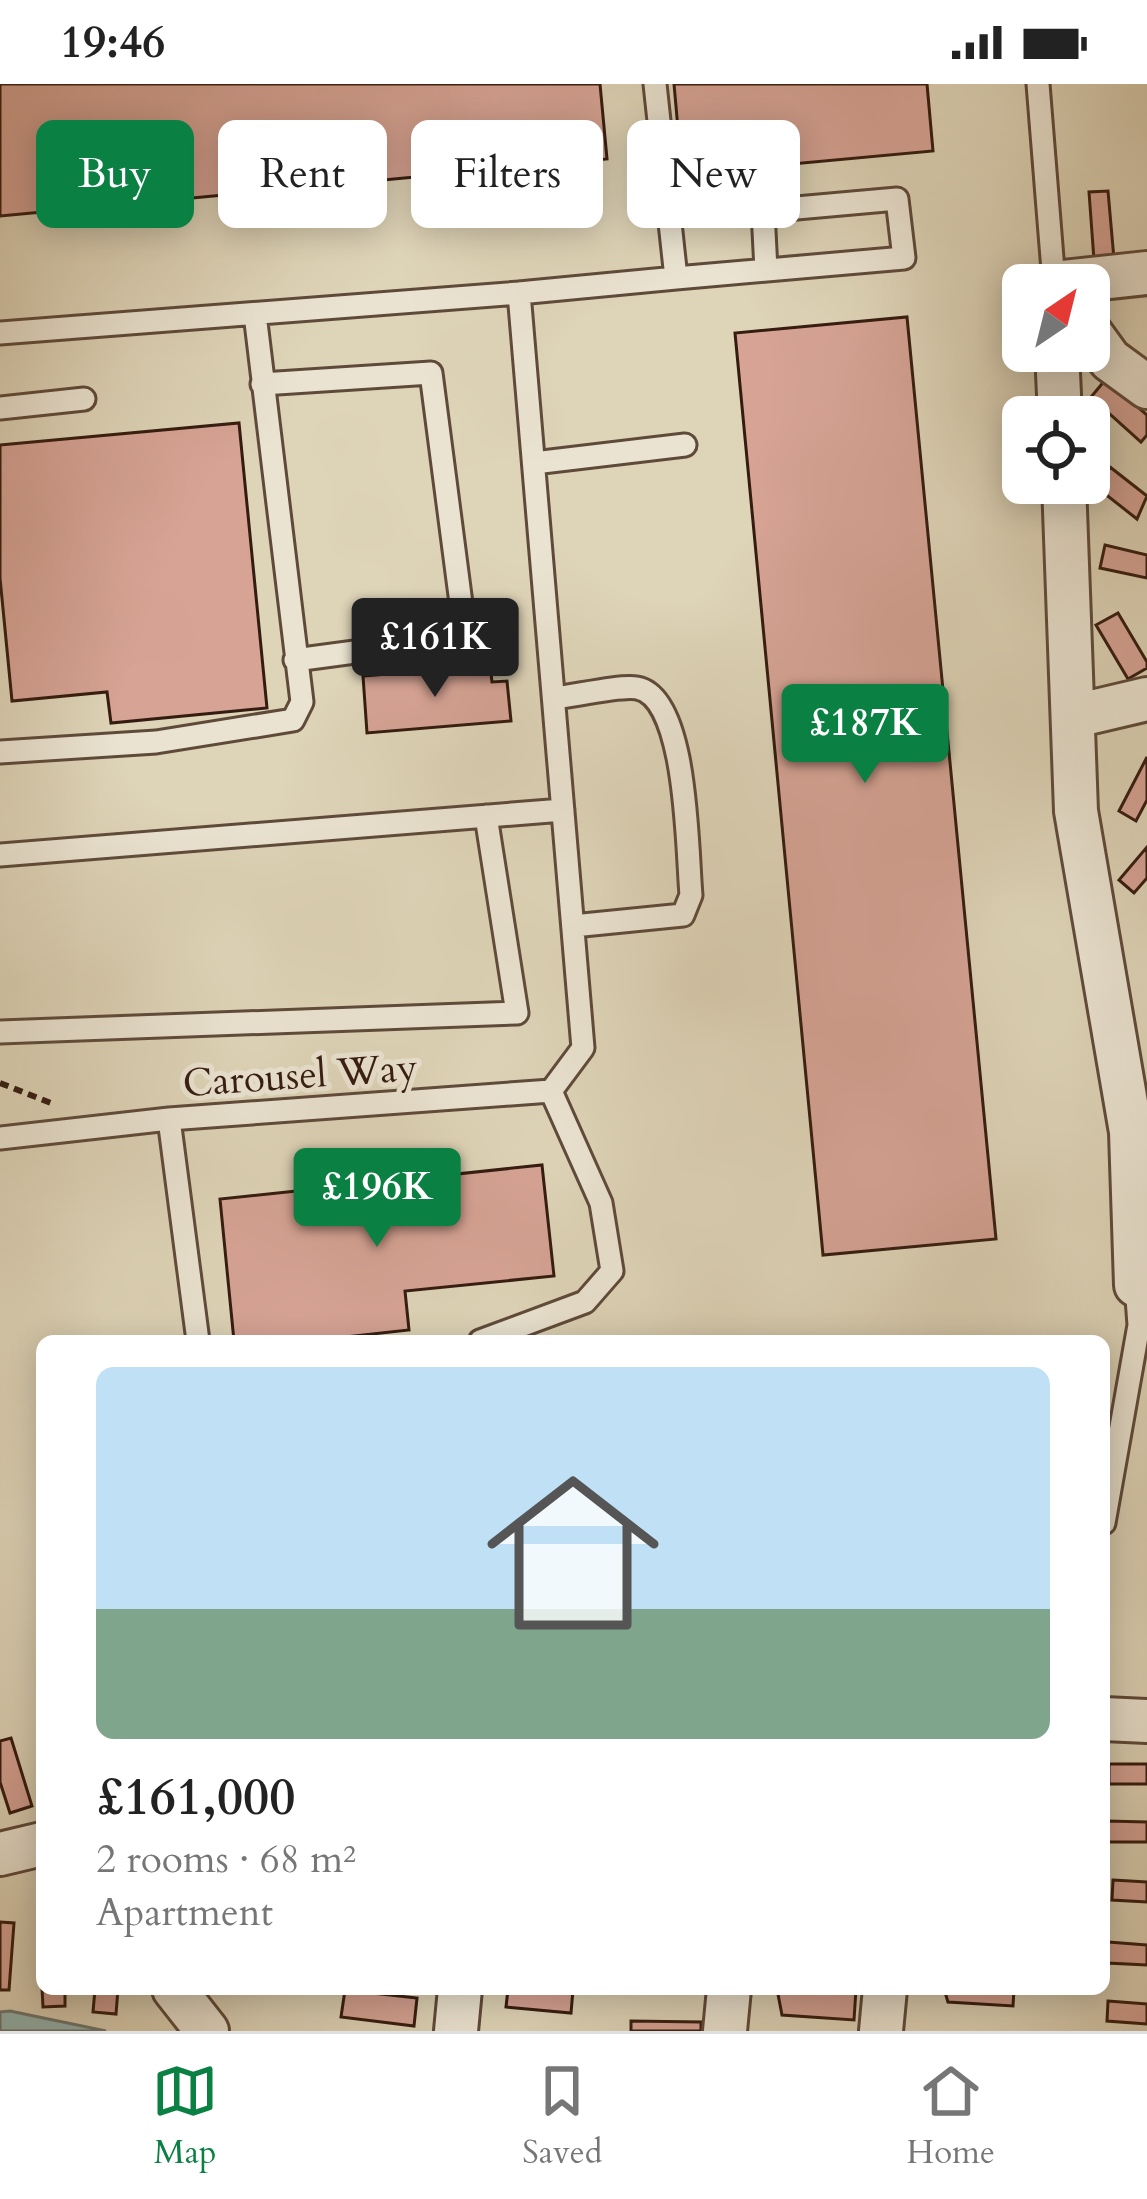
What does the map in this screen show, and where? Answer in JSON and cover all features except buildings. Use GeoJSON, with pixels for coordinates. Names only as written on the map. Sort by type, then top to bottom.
{"type":"FeatureCollection","features":[{"type":"Feature","properties":{"kind":"street"},"geometry":{"type":"LineString","coordinates":[[1110,277],[1147,273]]}},
{"type":"Feature","properties":{"kind":"street"},"geometry":{"type":"LineString","coordinates":[[1110,359],[1147,387]]}},
{"type":"Feature","properties":{"kind":"street"},"geometry":{"type":"LineString","coordinates":[[1065,504],[1076,811],[1139,1131],[1137,1305]]}},
{"type":"Feature","properties":{"kind":"street"},"geometry":{"type":"LineString","coordinates":[[1075,716],[1147,699]]}},
{"type":"Feature","properties":{"kind":"street"},"geometry":{"type":"LineString","coordinates":[[1110,1719],[1147,1721]]}},
{"type":"Feature","properties":{"kind":"street"},"geometry":{"type":"LineString","coordinates":[[0,1854],[36,1845]]}},
{"type":"Feature","properties":{"kind":"street"},"geometry":{"type":"LineString","coordinates":[[179,1995],[208,2031]]}},
{"type":"Feature","properties":{"kind":"street"},"geometry":{"type":"LineString","coordinates":[[456,2031],[459,1995]]}},
{"type":"Feature","properties":{"kind":"street"},"geometry":{"type":"LineString","coordinates":[[725,2031],[728,1995]]}},
{"type":"Feature","properties":{"kind":"street"},"geometry":{"type":"LineString","coordinates":[[881,2031],[884,1995]]}},
{"type":"Feature","properties":{"kind":"lane"},"geometry":{"type":"LineString","coordinates":[[655,84],[676,278]]}},
{"type":"Feature","properties":{"kind":"lane"},"geometry":{"type":"LineString","coordinates":[[1038,84],[1052,264]]}},
{"type":"Feature","properties":{"kind":"lane"},"geometry":{"type":"LineString","coordinates":[[0,333],[255,314],[520,292],[904,258],[897,199],[763,211],[766,270]]}},
{"type":"Feature","properties":{"kind":"lane"},"geometry":{"type":"LineString","coordinates":[[496,1335],[585,1301],[612,1271],[601,1203],[551,1091],[584,1048],[520,292]]}},
{"type":"Feature","properties":{"kind":"lane"},"geometry":{"type":"LineString","coordinates":[[0,752],[156,742],[293,720],[302,702],[255,314]]}},
{"type":"Feature","properties":{"kind":"lane"},"geometry":{"type":"LineString","coordinates":[[262,385],[430,373],[462,611],[463,629],[452,639],[295,660]]}},
{"type":"Feature","properties":{"kind":"lane"},"geometry":{"type":"LineString","coordinates":[[0,408],[84,399]]}},
{"type":"Feature","properties":{"kind":"lane"},"geometry":{"type":"LineString","coordinates":[[534,463],[685,445]]}},
{"type":"Feature","properties":{"kind":"lane"},"geometry":{"type":"LineString","coordinates":[[554,698],[637,688],[659,701],[676,737],[691,895],[683,915],[573,926]]}},
{"type":"Feature","properties":{"kind":"lane"},"geometry":{"type":"LineString","coordinates":[[0,855],[563,810]]}},
{"type":"Feature","properties":{"kind":"lane"},"geometry":{"type":"LineString","coordinates":[[0,1032],[517,1013],[486,816]]}},
{"type":"Feature","properties":{"kind":"lane","name":"Carousel Way"},"geometry":{"type":"LineString","coordinates":[[0,1138],[169,1119],[551,1091]]}},
{"type":"Feature","properties":{"kind":"lane"},"geometry":{"type":"LineString","coordinates":[[169,1119],[197,1335]]}},
{"type":"Feature","properties":{"kind":"lane"},"geometry":{"type":"LineString","coordinates":[[1110,1483],[1137,1305]]}},
{"type":"Feature","properties":{"kind":"water"},"geometry":{"type":"Polygon","coordinates":[[[0,2012],[106,2031],[0,2031],[0,2012]]]}}]}
